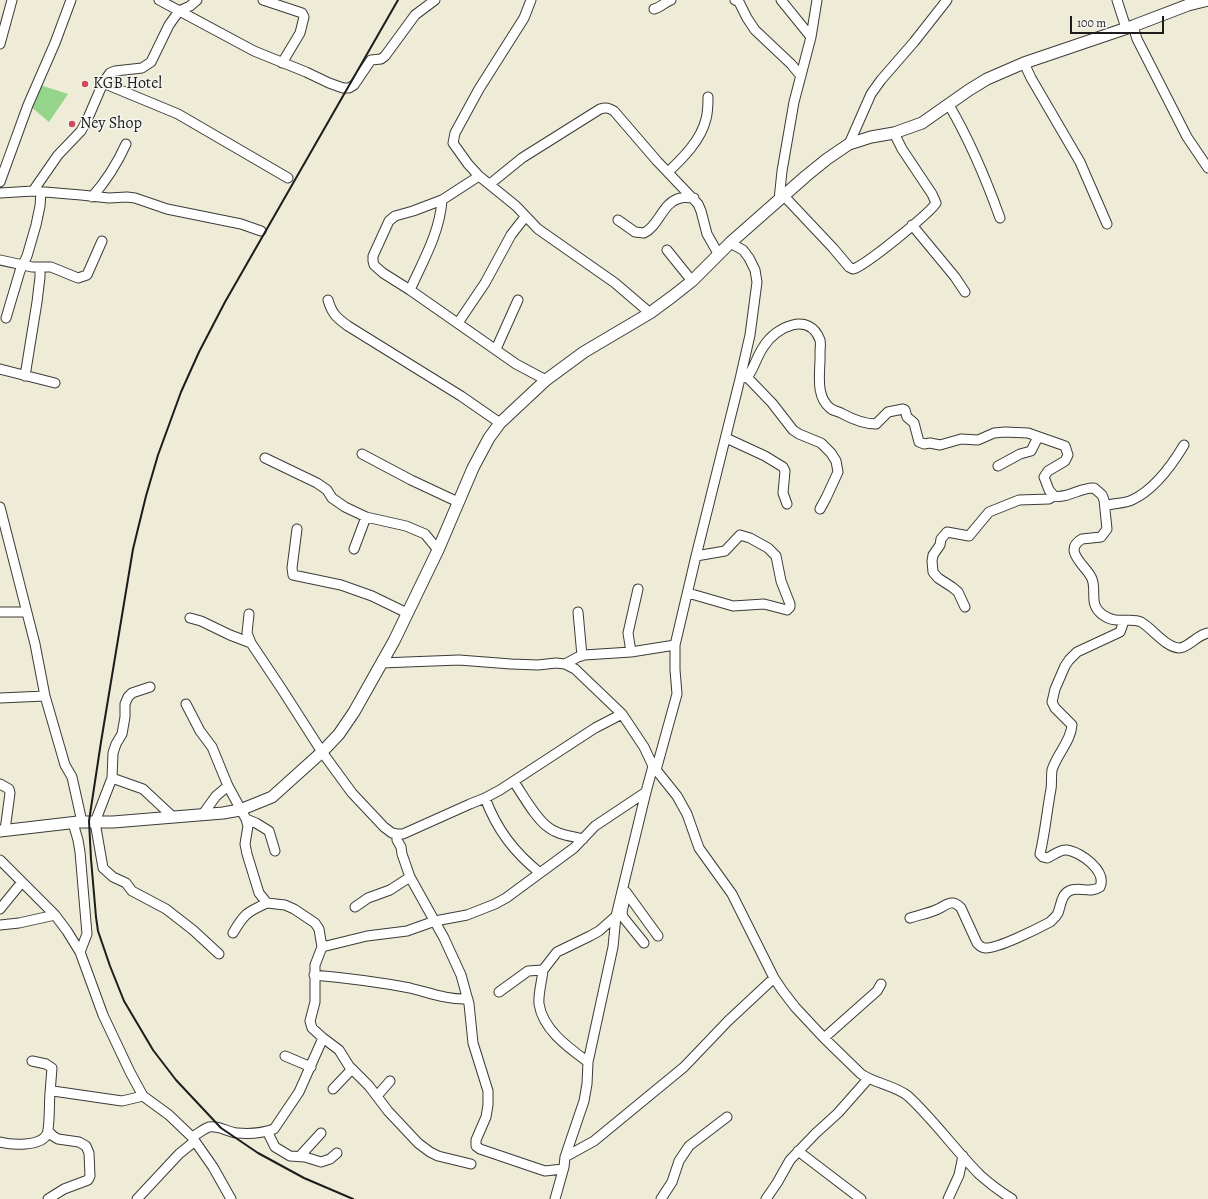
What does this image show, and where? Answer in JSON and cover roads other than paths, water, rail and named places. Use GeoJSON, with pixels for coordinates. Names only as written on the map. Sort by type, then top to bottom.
{"type":"FeatureCollection","features":[{"type":"Feature","properties":{"kind":"main road"},"geometry":{"type":"LineString","coordinates":[[2,831],[77,822],[113,822],[203,814],[243,814],[272,797],[322,752],[339,734],[354,712],[407,613],[438,550],[473,468],[489,438],[500,423],[546,380],[584,352],[650,313],[692,281],[730,243],[827,159],[849,144],[871,137],[894,133],[922,123],[987,79],[1024,63],[1188,5],[1208,0]]}},
{"type":"Feature","properties":{"kind":"street"},"geometry":{"type":"LineString","coordinates":[[0,44],[12,0]]}},
{"type":"Feature","properties":{"kind":"street"},"geometry":{"type":"LineString","coordinates":[[0,182],[28,105],[55,43],[70,0]]}},
{"type":"Feature","properties":{"kind":"street"},"geometry":{"type":"LineString","coordinates":[[159,0],[254,51],[343,88],[349,88],[354,85],[371,60],[381,59],[385,56],[415,15],[435,0]]}},
{"type":"Feature","properties":{"kind":"street"},"geometry":{"type":"LineString","coordinates":[[6,318],[39,213],[37,192],[58,155],[81,131],[103,83],[110,73],[115,71],[142,68],[151,62],[169,25],[179,11],[190,6],[197,0]]}},
{"type":"Feature","properties":{"kind":"street"},"geometry":{"type":"LineString","coordinates":[[263,0],[302,13],[304,17],[300,32],[292,49],[282,63]]}},
{"type":"Feature","properties":{"kind":"street"},"geometry":{"type":"LineString","coordinates":[[531,0],[524,18],[479,89],[453,138],[452,143],[479,176],[516,206],[538,229],[615,283],[650,313]]}},
{"type":"Feature","properties":{"kind":"street"},"geometry":{"type":"LineString","coordinates":[[654,9],[671,0]]}},
{"type":"Feature","properties":{"kind":"street"},"geometry":{"type":"LineString","coordinates":[[735,0],[739,2],[755,30],[791,64],[801,76]]}},
{"type":"Feature","properties":{"kind":"street"},"geometry":{"type":"LineString","coordinates":[[781,0],[811,37]]}},
{"type":"Feature","properties":{"kind":"street"},"geometry":{"type":"LineString","coordinates":[[817,0],[811,37],[794,102],[782,171],[782,198],[833,248],[849,266],[854,269],[858,268],[874,257],[935,206],[936,200],[902,149],[894,133]]}},
{"type":"Feature","properties":{"kind":"street"},"geometry":{"type":"LineString","coordinates":[[849,144],[871,94],[880,80],[914,42],[947,0]]}},
{"type":"Feature","properties":{"kind":"street"},"geometry":{"type":"LineString","coordinates":[[1116,0],[1187,137],[1208,168]]}},
{"type":"Feature","properties":{"kind":"street"},"geometry":{"type":"LineString","coordinates":[[1024,63],[1031,78],[1080,162],[1107,224]]}},
{"type":"Feature","properties":{"kind":"street"},"geometry":{"type":"LineString","coordinates":[[103,83],[178,114],[288,178]]}},
{"type":"Feature","properties":{"kind":"street"},"geometry":{"type":"LineString","coordinates":[[668,172],[689,149],[704,125],[708,111],[708,97]]}},
{"type":"Feature","properties":{"kind":"street"},"geometry":{"type":"LineString","coordinates":[[949,105],[973,152],[1000,218]]}},
{"type":"Feature","properties":{"kind":"street"},"geometry":{"type":"LineString","coordinates":[[490,184],[531,152],[605,107],[614,111],[653,157],[694,198],[701,211],[707,234],[719,255]]}},
{"type":"Feature","properties":{"kind":"street"},"geometry":{"type":"LineString","coordinates":[[92,197],[107,180],[116,166],[126,144]]}},
{"type":"Feature","properties":{"kind":"street"},"geometry":{"type":"LineString","coordinates":[[479,176],[442,200],[395,216],[389,221],[373,256],[374,265],[383,273],[410,290],[516,364],[546,380]]}},
{"type":"Feature","properties":{"kind":"street"},"geometry":{"type":"LineString","coordinates":[[0,193],[37,192],[92,197],[135,198],[167,209],[241,224],[261,231]]}},
{"type":"Feature","properties":{"kind":"street"},"geometry":{"type":"LineString","coordinates":[[618,220],[635,232],[644,233],[654,225],[666,208],[676,200],[681,198],[694,198]]}},
{"type":"Feature","properties":{"kind":"street"},"geometry":{"type":"LineString","coordinates":[[410,290],[439,220],[442,200]]}},
{"type":"Feature","properties":{"kind":"street"},"geometry":{"type":"LineString","coordinates":[[458,323],[485,283],[511,235],[526,217]]}},
{"type":"Feature","properties":{"kind":"street"},"geometry":{"type":"LineString","coordinates":[[912,225],[966,292]]}},
{"type":"Feature","properties":{"kind":"street"},"geometry":{"type":"LineString","coordinates":[[0,260],[40,268],[58,269],[78,278],[87,275],[102,241]]}},
{"type":"Feature","properties":{"kind":"street"},"geometry":{"type":"LineString","coordinates":[[555,1199],[565,1157],[584,1101],[587,1084],[588,1062],[613,947],[616,916],[626,874],[646,792],[655,768],[677,694],[675,645],[726,438],[744,378],[757,282],[755,270],[749,258],[743,250],[730,243]]}},
{"type":"Feature","properties":{"kind":"street"},"geometry":{"type":"LineString","coordinates":[[667,250],[692,281]]}},
{"type":"Feature","properties":{"kind":"street"},"geometry":{"type":"LineString","coordinates":[[25,376],[37,302],[40,268]]}},
{"type":"Feature","properties":{"kind":"street"},"geometry":{"type":"LineString","coordinates":[[328,300],[331,311],[343,322],[461,396],[500,423]]}},
{"type":"Feature","properties":{"kind":"street"},"geometry":{"type":"LineString","coordinates":[[496,349],[518,300]]}},
{"type":"Feature","properties":{"kind":"street"},"geometry":{"type":"LineString","coordinates":[[744,378],[750,373],[764,346],[773,337],[788,326],[806,324],[810,326],[820,341],[820,387],[824,400],[831,409],[852,419],[870,424],[876,424],[888,412],[903,409],[905,410],[907,417],[914,423],[919,442],[924,444],[930,443],[938,445],[951,443],[961,439],[978,440],[994,433],[1005,432],[1022,432],[1063,444],[1068,455],[1065,461],[1048,471],[1045,475],[1047,484],[1054,496]]}},
{"type":"Feature","properties":{"kind":"street"},"geometry":{"type":"LineString","coordinates":[[0,369],[56,383]]}},
{"type":"Feature","properties":{"kind":"street"},"geometry":{"type":"LineString","coordinates":[[744,378],[772,403],[792,430],[821,443],[831,453],[836,461],[838,472],[820,509]]}},
{"type":"Feature","properties":{"kind":"street"},"geometry":{"type":"LineString","coordinates":[[998,466],[1020,454],[1031,451],[1036,441],[1036,437]]}},
{"type":"Feature","properties":{"kind":"street"},"geometry":{"type":"LineString","coordinates":[[726,438],[765,456],[783,467],[785,471],[783,494],[786,504]]}},
{"type":"Feature","properties":{"kind":"street"},"geometry":{"type":"LineString","coordinates":[[1105,506],[1132,500],[1147,491],[1176,460],[1184,445]]}},
{"type":"Feature","properties":{"kind":"street"},"geometry":{"type":"LineString","coordinates":[[362,454],[411,480],[458,502]]}},
{"type":"Feature","properties":{"kind":"street"},"geometry":{"type":"LineString","coordinates":[[265,458],[318,483],[327,490],[332,498],[345,507],[366,517],[417,530],[425,534],[438,550]]}},
{"type":"Feature","properties":{"kind":"street"},"geometry":{"type":"LineString","coordinates":[[965,607],[958,592],[952,586],[938,578],[933,572],[933,555],[940,545],[944,534],[951,532],[969,536],[989,512],[1019,500],[1049,498],[1054,496],[1059,497],[1084,489],[1094,488],[1102,495],[1104,500],[1107,526],[1101,537],[1082,539],[1079,541],[1075,549],[1075,556],[1091,576],[1094,583],[1093,599],[1095,608],[1103,615],[1111,619],[1142,623],[1166,642],[1179,648],[1199,636],[1208,633]]}},
{"type":"Feature","properties":{"kind":"street"},"geometry":{"type":"LineString","coordinates":[[0,507],[35,644],[45,696],[65,764],[72,777],[87,934],[80,952]]}},
{"type":"Feature","properties":{"kind":"street"},"geometry":{"type":"LineString","coordinates":[[354,550],[366,517]]}},
{"type":"Feature","properties":{"kind":"street"},"geometry":{"type":"LineString","coordinates":[[297,529],[292,568],[293,575],[341,585],[372,596],[407,613]]}},
{"type":"Feature","properties":{"kind":"street"},"geometry":{"type":"LineString","coordinates":[[688,593],[733,606],[758,604],[787,610],[790,607],[781,581],[776,556],[768,548],[750,538],[740,535],[726,551],[696,556]]}},
{"type":"Feature","properties":{"kind":"street"},"geometry":{"type":"LineString","coordinates":[[631,652],[628,633],[638,589]]}},
{"type":"Feature","properties":{"kind":"street"},"geometry":{"type":"LineString","coordinates":[[0,612],[26,612]]}},
{"type":"Feature","properties":{"kind":"street"},"geometry":{"type":"LineString","coordinates":[[578,612],[582,656]]}},
{"type":"Feature","properties":{"kind":"street"},"geometry":{"type":"LineString","coordinates":[[249,614],[247,633],[251,643],[322,752],[352,793],[384,827],[392,833],[403,834],[485,798],[514,782],[595,728],[622,714]]}},
{"type":"Feature","properties":{"kind":"street"},"geometry":{"type":"LineString","coordinates":[[190,618],[201,621],[251,643]]}},
{"type":"Feature","properties":{"kind":"street"},"geometry":{"type":"LineString","coordinates":[[910,918],[939,909],[948,903],[957,904],[961,908],[977,943],[983,948],[986,948],[1011,940],[1050,922],[1055,918],[1065,894],[1068,892],[1078,890],[1091,891],[1100,887],[1102,879],[1100,873],[1087,860],[1069,850],[1061,851],[1047,858],[1040,854],[1053,769],[1068,738],[1072,725],[1054,708],[1052,702],[1055,689],[1069,660],[1077,652],[1120,632],[1124,621]]}},
{"type":"Feature","properties":{"kind":"street"},"geometry":{"type":"LineString","coordinates":[[566,664],[582,656],[631,652],[675,645]]}},
{"type":"Feature","properties":{"kind":"street"},"geometry":{"type":"LineString","coordinates":[[381,663],[459,660],[538,665],[556,663],[566,664],[575,669],[622,714],[644,747],[655,768],[677,796],[687,814],[699,848],[732,894],[747,921],[774,978],[795,1007],[861,1074],[868,1079],[887,1084],[907,1096],[982,1176],[1012,1199]]}},
{"type":"Feature","properties":{"kind":"street"},"geometry":{"type":"LineString","coordinates":[[150,687],[132,693],[125,704],[125,717],[122,734],[113,753],[112,778],[95,822],[103,868],[113,877],[126,883],[132,891],[166,909],[193,930],[218,954]]}},
{"type":"Feature","properties":{"kind":"street"},"geometry":{"type":"LineString","coordinates":[[0,698],[45,696]]}},
{"type":"Feature","properties":{"kind":"street"},"geometry":{"type":"LineString","coordinates":[[186,704],[200,731],[212,747],[228,786],[248,826],[245,844],[247,854],[259,893],[267,903]]}},
{"type":"Feature","properties":{"kind":"street"},"geometry":{"type":"LineString","coordinates":[[112,778],[143,789],[174,817]]}},
{"type":"Feature","properties":{"kind":"street"},"geometry":{"type":"LineString","coordinates":[[514,782],[534,812],[547,827],[554,831],[583,839]]}},
{"type":"Feature","properties":{"kind":"street"},"geometry":{"type":"LineString","coordinates":[[0,784],[10,789],[2,831]]}},
{"type":"Feature","properties":{"kind":"street"},"geometry":{"type":"LineString","coordinates":[[203,814],[216,796],[228,786]]}},
{"type":"Feature","properties":{"kind":"street"},"geometry":{"type":"LineString","coordinates":[[322,947],[366,936],[407,931],[435,922],[467,915],[495,904],[506,898],[540,873],[583,839],[595,826],[646,792]]}},
{"type":"Feature","properties":{"kind":"street"},"geometry":{"type":"LineString","coordinates":[[485,798],[492,815],[507,840],[540,873]]}},
{"type":"Feature","properties":{"kind":"street"},"geometry":{"type":"LineString","coordinates":[[243,814],[269,831],[275,851]]}},
{"type":"Feature","properties":{"kind":"street"},"geometry":{"type":"LineString","coordinates":[[397,834],[397,840],[401,847],[410,877],[444,938],[461,975],[468,999],[473,1043],[488,1091],[486,1117],[476,1140],[476,1146],[545,1171],[563,1169]]}},
{"type":"Feature","properties":{"kind":"street"},"geometry":{"type":"LineString","coordinates":[[0,860],[55,915],[67,931],[80,952],[103,1015],[143,1096],[169,1115],[194,1139],[213,1167],[231,1199]]}},
{"type":"Feature","properties":{"kind":"street"},"geometry":{"type":"LineString","coordinates":[[626,874],[628,878],[622,912],[623,917],[644,943]]}},
{"type":"Feature","properties":{"kind":"street"},"geometry":{"type":"LineString","coordinates":[[355,907],[368,898],[390,890],[410,877]]}},
{"type":"Feature","properties":{"kind":"street"},"geometry":{"type":"LineString","coordinates":[[0,909],[22,882]]}},
{"type":"Feature","properties":{"kind":"street"},"geometry":{"type":"LineString","coordinates":[[626,892],[658,936]]}},
{"type":"Feature","properties":{"kind":"street"},"geometry":{"type":"LineString","coordinates":[[233,933],[241,920],[251,910],[267,903],[284,905],[294,909],[315,923],[318,928],[322,947],[315,966],[315,1002],[310,1023],[323,1038],[339,1050],[349,1066],[418,1143],[430,1152],[449,1160],[471,1164]]}},
{"type":"Feature","properties":{"kind":"street"},"geometry":{"type":"LineString","coordinates":[[0,925],[19,923],[55,915]]}},
{"type":"Feature","properties":{"kind":"street"},"geometry":{"type":"LineString","coordinates":[[588,1062],[560,1040],[551,1030],[542,1015],[539,1003],[543,970],[557,952],[590,936],[616,916]]}},
{"type":"Feature","properties":{"kind":"street"},"geometry":{"type":"LineString","coordinates":[[499,992],[528,971],[543,970]]}},
{"type":"Feature","properties":{"kind":"street"},"geometry":{"type":"LineString","coordinates":[[314,975],[411,988],[457,1000],[468,999]]}},
{"type":"Feature","properties":{"kind":"street"},"geometry":{"type":"LineString","coordinates":[[565,1157],[594,1141],[684,1068],[728,1021],[774,978]]}},
{"type":"Feature","properties":{"kind":"street"},"geometry":{"type":"LineString","coordinates":[[824,1038],[877,991],[882,984]]}},
{"type":"Feature","properties":{"kind":"street"},"geometry":{"type":"LineString","coordinates":[[137,1199],[194,1139],[208,1128],[220,1128],[236,1133],[267,1131],[274,1128],[282,1119],[300,1092],[323,1038]]}},
{"type":"Feature","properties":{"kind":"street"},"geometry":{"type":"LineString","coordinates":[[285,1056],[311,1067]]}},
{"type":"Feature","properties":{"kind":"street"},"geometry":{"type":"LineString","coordinates":[[0,1142],[20,1145],[31,1143],[45,1137],[48,1131],[52,1068],[46,1064],[32,1061]]}},
{"type":"Feature","properties":{"kind":"street"},"geometry":{"type":"LineString","coordinates":[[333,1090],[352,1069]]}},
{"type":"Feature","properties":{"kind":"street"},"geometry":{"type":"LineString","coordinates":[[766,1199],[786,1164],[838,1113],[868,1079]]}},
{"type":"Feature","properties":{"kind":"street"},"geometry":{"type":"LineString","coordinates":[[377,1096],[390,1081]]}},
{"type":"Feature","properties":{"kind":"street"},"geometry":{"type":"LineString","coordinates":[[50,1093],[56,1091],[122,1101],[143,1096]]}},
{"type":"Feature","properties":{"kind":"street"},"geometry":{"type":"LineString","coordinates":[[661,1199],[672,1182],[679,1161],[689,1146],[727,1116]]}},
{"type":"Feature","properties":{"kind":"street"},"geometry":{"type":"LineString","coordinates":[[48,1131],[58,1139],[84,1144],[88,1153],[90,1176],[88,1180],[64,1188],[48,1199]]}},
{"type":"Feature","properties":{"kind":"street"},"geometry":{"type":"LineString","coordinates":[[267,1131],[273,1144],[278,1149],[290,1156],[300,1156],[321,1162],[330,1159],[337,1153]]}},
{"type":"Feature","properties":{"kind":"street"},"geometry":{"type":"LineString","coordinates":[[300,1156],[321,1133]]}},
{"type":"Feature","properties":{"kind":"street"},"geometry":{"type":"LineString","coordinates":[[798,1151],[861,1199]]}},
{"type":"Feature","properties":{"kind":"street"},"geometry":{"type":"LineString","coordinates":[[948,1199],[961,1168],[963,1156]]}},
{"type":"Feature","properties":{"kind":"railway"},"geometry":{"type":"LineString","coordinates":[[353,1199],[304,1178],[258,1153],[221,1128],[176,1080],[153,1050],[124,1001],[98,931],[89,821],[133,549],[158,455],[181,392],[199,352],[225,302],[398,0]]}},
{"type":"Feature","properties":{"kind":"place","name":"KGB Hotel"},"geometry":{"type":"Point","coordinates":[85,84]}},
{"type":"Feature","properties":{"kind":"place","name":"Ney Shop"},"geometry":{"type":"Point","coordinates":[72,124]}}]}
